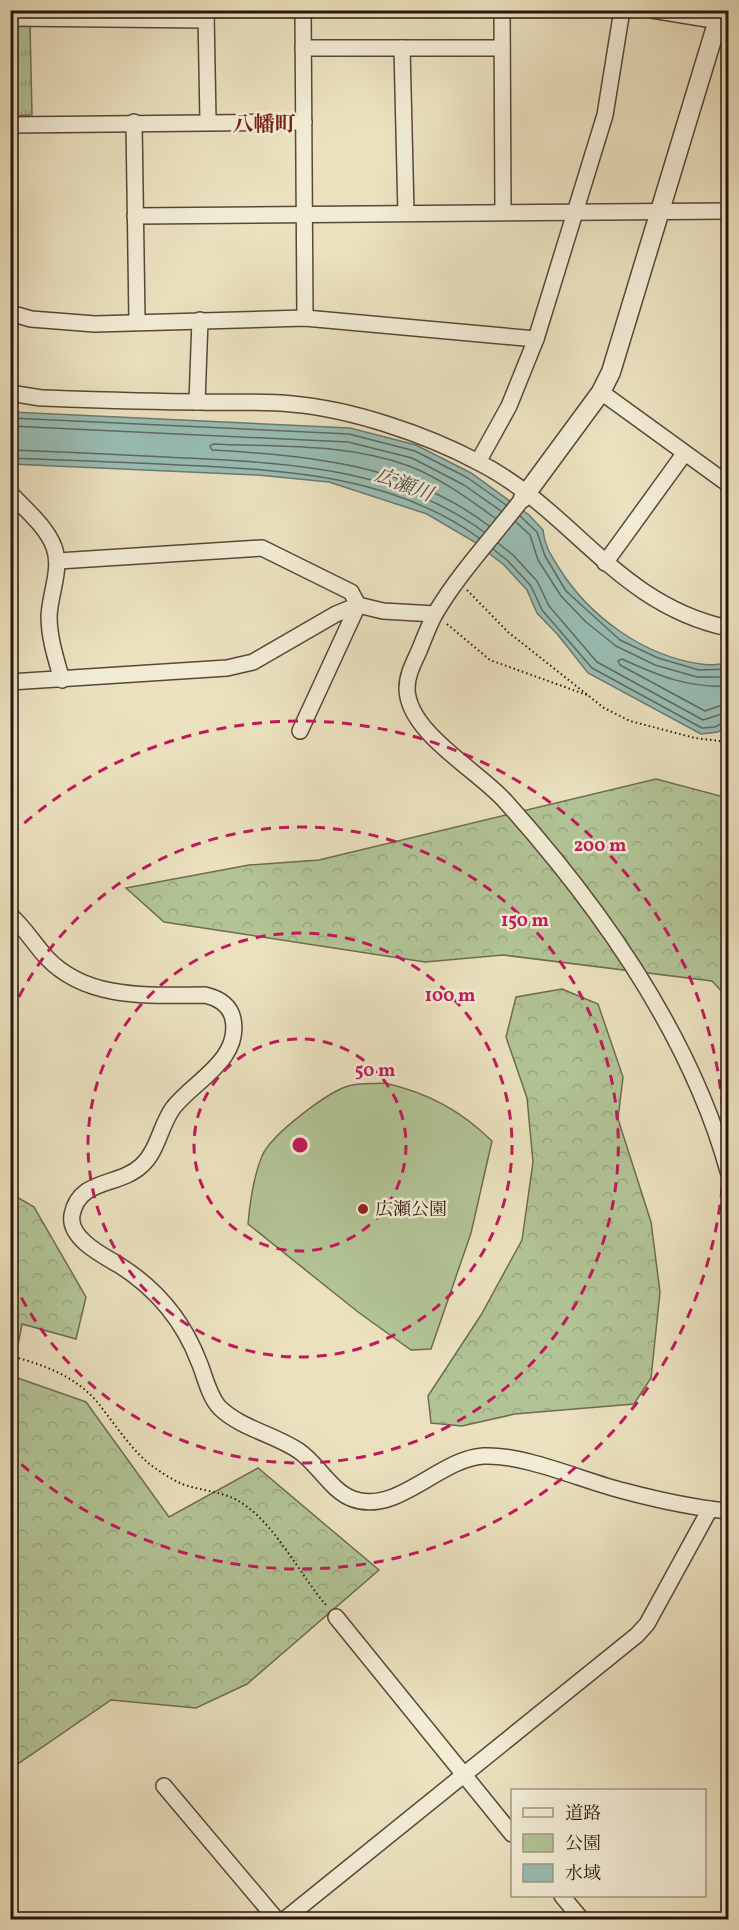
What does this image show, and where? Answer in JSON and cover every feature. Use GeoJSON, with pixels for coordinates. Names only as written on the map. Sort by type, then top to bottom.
{"type":"FeatureCollection","features":[{"type":"Feature","properties":{"kind":"street"},"geometry":{"type":"LineString","coordinates":[[303,10],[305,318]]}},
{"type":"Feature","properties":{"kind":"street"},"geometry":{"type":"LineString","coordinates":[[502,10],[503,212]]}},
{"type":"Feature","properties":{"kind":"street"},"geometry":{"type":"LineString","coordinates":[[478,462],[509,406],[536,339],[573,212],[605,115],[622,10]]}},
{"type":"Feature","properties":{"kind":"street"},"geometry":{"type":"LineString","coordinates":[[652,10],[720,16],[620,345],[601,392],[435,614],[407,676],[409,703],[416,718],[424,728],[504,798],[538,837],[638,974],[689,1064],[717,1131],[729,1171]]}},
{"type":"Feature","properties":{"kind":"street"},"geometry":{"type":"LineString","coordinates":[[10,18],[206,15],[208,121]]}},
{"type":"Feature","properties":{"kind":"street"},"geometry":{"type":"LineString","coordinates":[[303,48],[502,48]]}},
{"type":"Feature","properties":{"kind":"street"},"geometry":{"type":"LineString","coordinates":[[402,48],[406,213]]}},
{"type":"Feature","properties":{"kind":"street"},"geometry":{"type":"LineString","coordinates":[[10,125],[208,121],[304,122]]}},
{"type":"Feature","properties":{"kind":"street"},"geometry":{"type":"LineString","coordinates":[[134,122],[137,321]]}},
{"type":"Feature","properties":{"kind":"street"},"geometry":{"type":"LineString","coordinates":[[135,216],[729,211]]}},
{"type":"Feature","properties":{"kind":"street"},"geometry":{"type":"LineString","coordinates":[[10,313],[31,319],[74,322],[305,318],[536,339]]}},
{"type":"Feature","properties":{"kind":"street"},"geometry":{"type":"LineString","coordinates":[[197,402],[200,320]]}},
{"type":"Feature","properties":{"kind":"street"},"geometry":{"type":"LineString","coordinates":[[601,392],[684,454],[729,484]]}},
{"type":"Feature","properties":{"kind":"street"},"geometry":{"type":"LineString","coordinates":[[10,393],[41,398],[292,404],[350,415],[428,440],[478,462],[525,495],[647,596],[677,612],[729,628]]}},
{"type":"Feature","properties":{"kind":"street"},"geometry":{"type":"LineString","coordinates":[[605,562],[684,454]]}},
{"type":"Feature","properties":{"kind":"street"},"geometry":{"type":"LineString","coordinates":[[10,493],[42,527],[54,545],[58,561],[50,616],[52,644],[62,680]]}},
{"type":"Feature","properties":{"kind":"street"},"geometry":{"type":"LineString","coordinates":[[58,561],[262,548],[351,592],[358,605]]}},
{"type":"Feature","properties":{"kind":"street"},"geometry":{"type":"LineString","coordinates":[[10,682],[227,668],[253,662],[336,614],[358,605],[383,611],[435,614]]}},
{"type":"Feature","properties":{"kind":"street"},"geometry":{"type":"LineString","coordinates":[[300,731],[358,605]]}},
{"type":"Feature","properties":{"kind":"street"},"geometry":{"type":"LineString","coordinates":[[10,915],[22,925],[48,958],[78,982],[110,992],[205,995],[219,1000],[231,1012],[234,1035],[229,1050],[201,1082],[175,1105],[162,1125],[153,1150],[144,1163],[114,1180],[86,1189],[76,1202],[71,1218],[76,1233],[85,1242],[135,1275],[160,1296],[172,1311],[190,1339],[220,1407],[241,1423],[299,1451],[331,1483],[352,1499],[369,1501],[385,1499],[406,1491],[458,1460],[484,1456],[520,1462],[623,1491],[729,1511]]}},
{"type":"Feature","properties":{"kind":"street"},"geometry":{"type":"LineString","coordinates":[[284,1920],[637,1635],[647,1624],[710,1509]]}},
{"type":"Feature","properties":{"kind":"street"},"geometry":{"type":"LineString","coordinates":[[336,1617],[511,1832]]}},
{"type":"Feature","properties":{"kind":"street"},"geometry":{"type":"LineString","coordinates":[[164,1786],[277,1920]]}},
{"type":"Feature","properties":{"kind":"street"},"geometry":{"type":"LineString","coordinates":[[563,1897],[582,1920]]}},
{"type":"Feature","properties":{"kind":"path"},"geometry":{"type":"LineString","coordinates":[[467,590],[508,632],[604,708],[630,721],[695,738],[729,742]]}},
{"type":"Feature","properties":{"kind":"path"},"geometry":{"type":"LineString","coordinates":[[435,614],[490,660],[590,696]]}},
{"type":"Feature","properties":{"kind":"path"},"geometry":{"type":"LineString","coordinates":[[10,1356],[39,1363],[60,1373],[84,1390],[96,1400],[116,1428],[147,1462],[162,1472],[183,1484],[231,1497],[248,1507],[271,1532],[308,1584],[336,1617]]}},
{"type":"Feature","properties":{"kind":"green space"},"geometry":{"type":"Polygon","coordinates":[[[10,25],[30,25],[32,115],[11,116],[10,25]]]}},
{"type":"Feature","properties":{"kind":"green space"},"geometry":{"type":"Polygon","coordinates":[[[656,779],[728,798],[728,998],[712,981],[503,955],[425,962],[164,922],[126,888],[249,865],[319,860],[656,779]]]}},
{"type":"Feature","properties":{"kind":"green space"},"geometry":{"type":"Polygon","coordinates":[[[562,989],[598,1004],[623,1077],[618,1119],[651,1222],[660,1292],[651,1378],[634,1404],[515,1414],[462,1426],[431,1423],[428,1396],[481,1315],[522,1240],[533,1162],[527,1098],[506,1037],[516,997],[562,989]]]}},
{"type":"Feature","properties":{"kind":"green space","name":"広瀬公園"},"geometry":{"type":"Polygon","coordinates":[[[385,1083],[443,1104],[468,1120],[492,1141],[471,1233],[431,1349],[411,1350],[358,1312],[248,1224],[252,1190],[259,1164],[268,1147],[277,1137],[302,1114],[342,1088],[356,1084],[385,1083]]]}},
{"type":"Feature","properties":{"kind":"green space"},"geometry":{"type":"Polygon","coordinates":[[[10,1193],[34,1207],[86,1297],[76,1339],[22,1324],[12,1376],[86,1402],[169,1517],[258,1468],[379,1570],[247,1684],[196,1708],[111,1700],[19,1763],[11,1765],[10,1193]]]}},
{"type":"Feature","properties":{"kind":"water","name":"広瀬川"},"geometry":{"type":"Polygon","coordinates":[[[11,412],[350,428],[416,445],[471,473],[529,515],[543,530],[548,550],[571,586],[602,617],[620,631],[638,643],[679,660],[707,665],[728,663],[728,724],[718,732],[701,734],[588,673],[537,613],[527,590],[504,565],[473,541],[427,514],[329,482],[258,475],[11,464],[11,412]]]}},
{"type":"Feature","properties":{"kind":"place","name":"広瀬公園"},"geometry":{"type":"Point","coordinates":[363,1209]}},
{"type":"Feature","properties":{"kind":"district","name":"八幡町"},"geometry":{"type":"Point","coordinates":[264,124]}}]}
